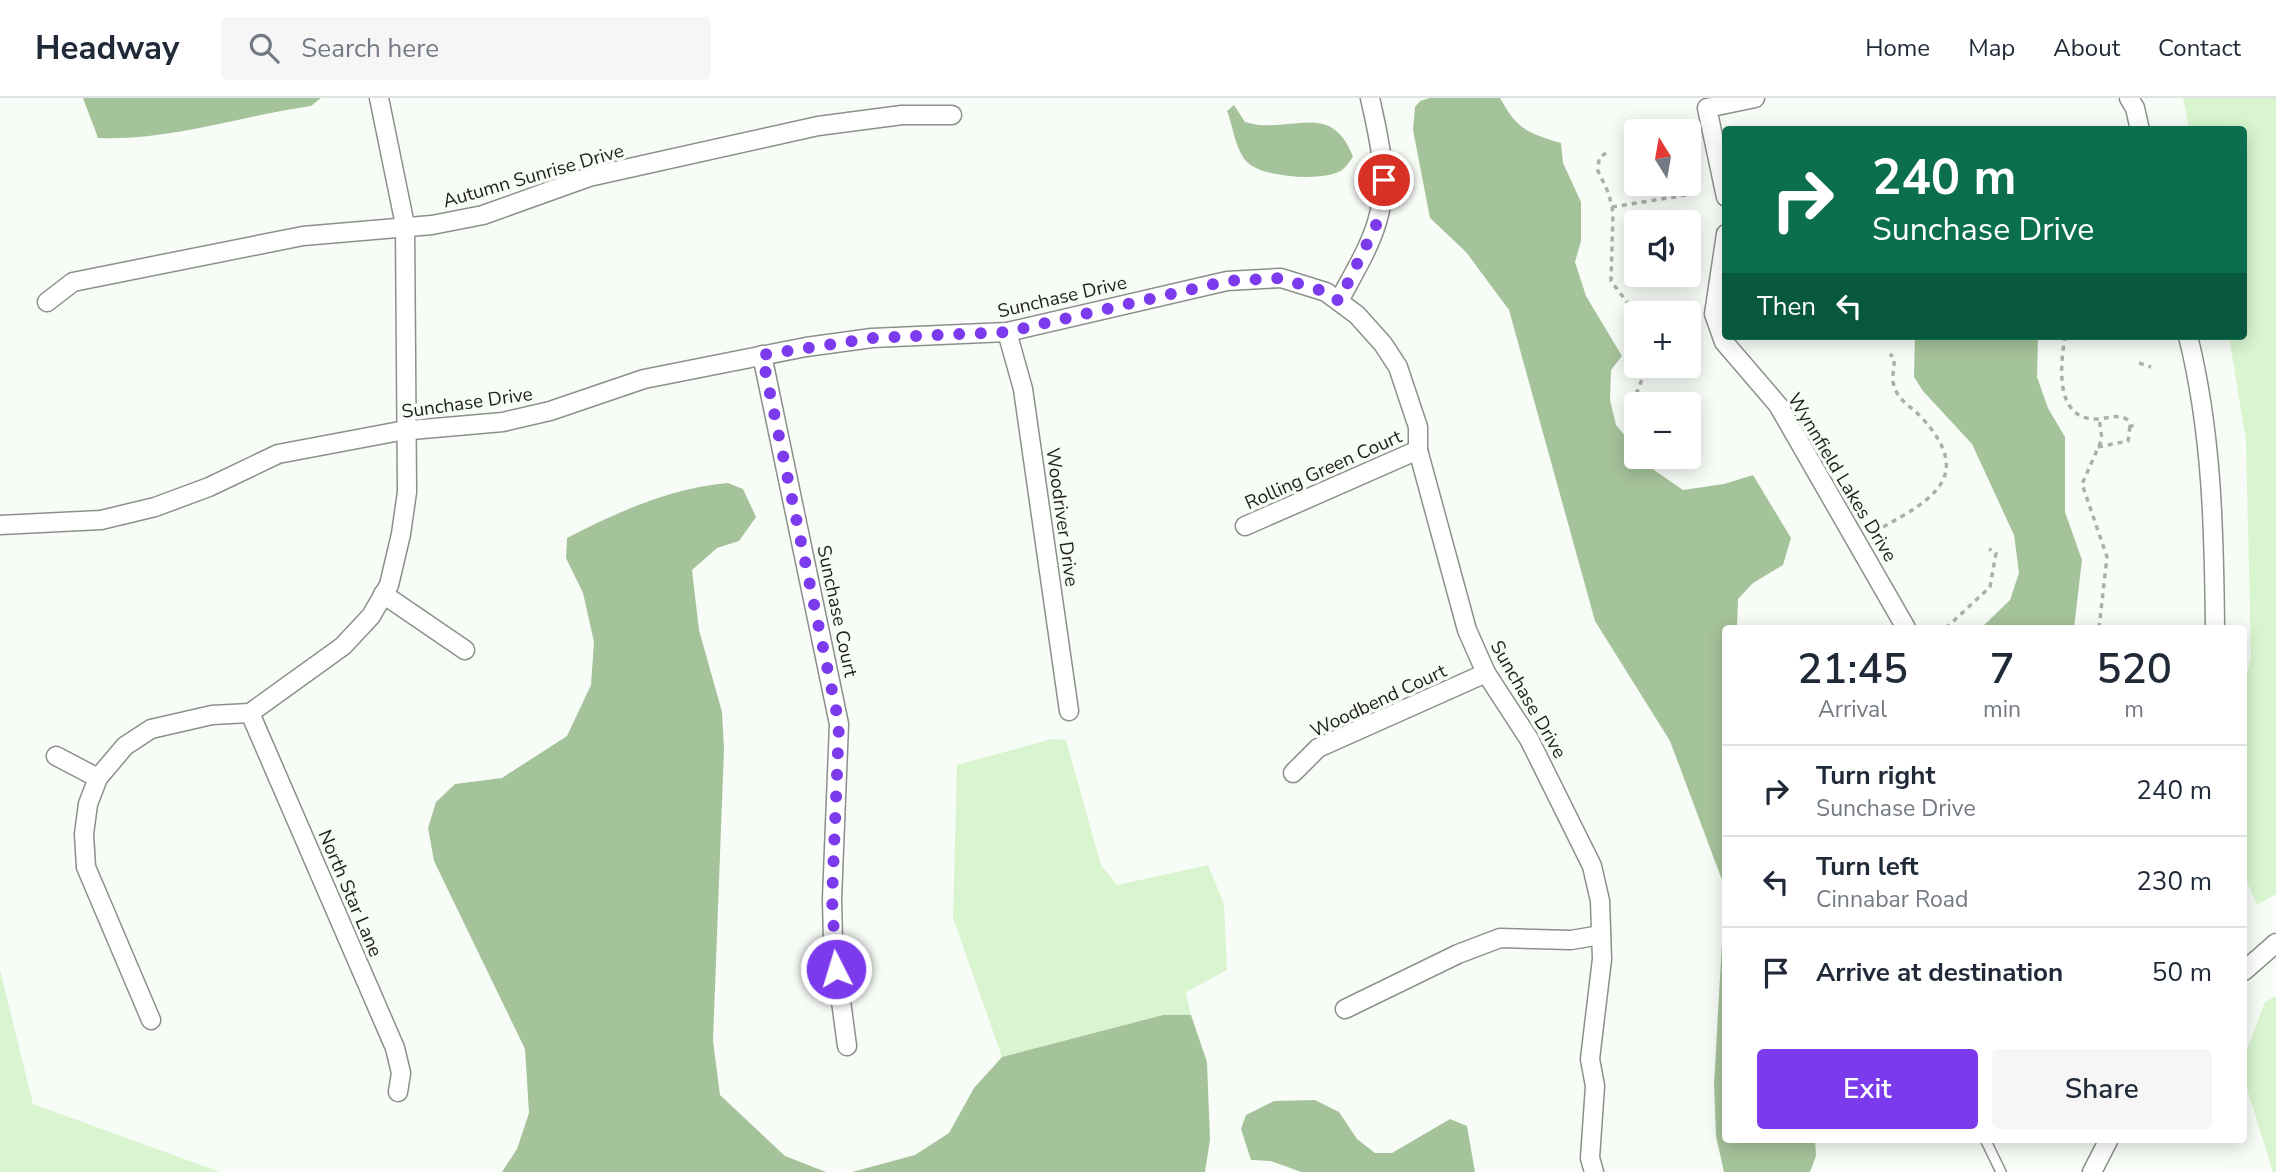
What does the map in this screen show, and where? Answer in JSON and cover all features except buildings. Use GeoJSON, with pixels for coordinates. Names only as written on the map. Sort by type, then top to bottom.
{"type":"FeatureCollection","features":[{"type":"Feature","properties":{"kind":"street"},"geometry":{"type":"LineString","coordinates":[[151,1020],[86,867],[84,834],[88,804],[97,778],[125,746],[151,729],[212,715],[250,713],[343,646],[371,616],[389,585],[401,534],[409,431],[405,225],[379,98]]}},
{"type":"Feature","properties":{"kind":"street"},"geometry":{"type":"LineString","coordinates":[[1339,301],[1377,223],[1384,180],[1381,149],[1370,98]]}},
{"type":"Feature","properties":{"kind":"street"},"geometry":{"type":"LineString","coordinates":[[1722,178],[1707,108],[1755,98]]}},
{"type":"Feature","properties":{"kind":"street"},"geometry":{"type":"LineString","coordinates":[[2129,98],[2135,108],[2139,126]]}},
{"type":"Feature","properties":{"kind":"street","name":"Autumn Sunrise Drive"},"geometry":{"type":"LineString","coordinates":[[47,302],[73,282],[303,236],[405,225],[432,225],[483,215],[589,177],[818,125],[902,115],[952,115]]}},
{"type":"Feature","properties":{"kind":"street","name":"Wynnfield Lakes Drive"},"geometry":{"type":"LineString","coordinates":[[1722,261],[1714,314],[1722,336]]}},
{"type":"Feature","properties":{"kind":"street","name":"Sunchase Drive"},"geometry":{"type":"LineString","coordinates":[[0,524],[101,520],[155,508],[278,454],[409,431],[503,422],[550,411],[644,379],[762,355],[872,338],[1007,332],[1227,281],[1280,278],[1326,292],[1357,315],[1398,367],[1418,427],[1418,450],[1467,630],[1486,673],[1529,738],[1577,832],[1595,877],[1600,901],[1602,959],[1590,1059],[1595,1086],[1590,1158],[1594,1172]]}},
{"type":"Feature","properties":{"kind":"street","name":"Woodriver Drive"},"geometry":{"type":"LineString","coordinates":[[1007,332],[1023,389],[1069,711]]}},
{"type":"Feature","properties":{"kind":"street","name":"Wynnfield Lakes Drive"},"geometry":{"type":"LineString","coordinates":[[1723,340],[1778,405],[1904,625]]}},
{"type":"Feature","properties":{"kind":"street"},"geometry":{"type":"LineString","coordinates":[[2189,340],[2206,424],[2211,482],[2215,625]]}},
{"type":"Feature","properties":{"kind":"street","name":"Sunchase Court"},"geometry":{"type":"LineString","coordinates":[[762,355],[839,724],[832,899],[833,941],[847,1046]]}},
{"type":"Feature","properties":{"kind":"street","name":"Rolling Green Court"},"geometry":{"type":"LineString","coordinates":[[1245,526],[1418,450]]}},
{"type":"Feature","properties":{"kind":"street"},"geometry":{"type":"LineString","coordinates":[[383,594],[465,650]]}},
{"type":"Feature","properties":{"kind":"street","name":"Woodbend Court"},"geometry":{"type":"LineString","coordinates":[[1293,773],[1318,748],[1486,673]]}},
{"type":"Feature","properties":{"kind":"street","name":"North Star Lane"},"geometry":{"type":"LineString","coordinates":[[250,713],[395,1048],[401,1073],[398,1092]]}},
{"type":"Feature","properties":{"kind":"street"},"geometry":{"type":"LineString","coordinates":[[56,756],[97,778]]}},
{"type":"Feature","properties":{"kind":"street"},"geometry":{"type":"LineString","coordinates":[[1345,1009],[1458,954],[1500,938],[1571,940],[1601,935]]}},
{"type":"Feature","properties":{"kind":"street"},"geometry":{"type":"LineString","coordinates":[[2247,964],[2276,943]]}},
{"type":"Feature","properties":{"kind":"street"},"geometry":{"type":"LineString","coordinates":[[2092,1172],[2107,1143]]}},
{"type":"Feature","properties":{"kind":"lane"},"geometry":{"type":"LineString","coordinates":[[1987,1143],[2001,1172]]}},
{"type":"Feature","properties":{"kind":"path"},"geometry":{"type":"LineString","coordinates":[[1606,153],[1599,158],[1597,166],[1612,207],[1611,281],[1626,301]]}},
{"type":"Feature","properties":{"kind":"path"},"geometry":{"type":"LineString","coordinates":[[1612,207],[1686,196]]}},
{"type":"Feature","properties":{"kind":"path"},"geometry":{"type":"LineString","coordinates":[[2064,340],[2060,370],[2066,396],[2078,414],[2099,418],[2120,416],[2128,420],[2130,426],[2128,441],[2098,447]]}},
{"type":"Feature","properties":{"kind":"path"},"geometry":{"type":"LineString","coordinates":[[1883,527],[1928,501],[1944,484],[1948,469],[1932,432],[1898,394],[1893,382],[1894,358],[1890,354]]}},
{"type":"Feature","properties":{"kind":"path"},"geometry":{"type":"LineString","coordinates":[[2139,363],[2151,367]]}},
{"type":"Feature","properties":{"kind":"path"},"geometry":{"type":"LineString","coordinates":[[2099,418],[2102,439],[2082,484],[2107,557],[2099,625]]}},
{"type":"Feature","properties":{"kind":"path"},"geometry":{"type":"LineString","coordinates":[[2130,426],[2137,426]]}},
{"type":"Feature","properties":{"kind":"path"},"geometry":{"type":"LineString","coordinates":[[1949,625],[1990,587],[1997,553],[1989,549]]}},
{"type":"Feature","properties":{"kind":"shaded area"},"geometry":{"type":"Polygon","coordinates":[[[83,98],[321,98],[311,106],[179,132],[98,138],[83,98]]]}},
{"type":"Feature","properties":{"kind":"shaded area"},"geometry":{"type":"Polygon","coordinates":[[[1430,98],[1500,98],[1512,117],[1524,128],[1561,143],[1563,163],[1581,202],[1581,241],[1575,262],[1586,296],[1622,356],[1611,370],[1610,400],[1616,425],[1624,435],[1624,469],[1653,469],[1683,490],[1724,484],[1753,475],[1791,538],[1783,565],[1753,583],[1738,599],[1737,625],[1722,625],[1722,880],[1670,741],[1595,621],[1509,310],[1466,252],[1430,218],[1413,130],[1415,107],[1420,101],[1430,98]]]}},
{"type":"Feature","properties":{"kind":"shaded area"},"geometry":{"type":"Polygon","coordinates":[[[2183,98],[2276,98],[2276,894],[2257,905],[2247,882],[2247,673],[2251,658],[2246,442],[2230,340],[2247,340],[2247,126],[2188,126],[2183,98]]]}},
{"type":"Feature","properties":{"kind":"shaded area"},"geometry":{"type":"Polygon","coordinates":[[[1234,105],[1245,122],[1261,125],[1321,124],[1333,129],[1344,139],[1353,157],[1342,170],[1334,174],[1308,177],[1266,172],[1243,157],[1227,111],[1234,105]]]}},
{"type":"Feature","properties":{"kind":"shaded area"},"geometry":{"type":"Polygon","coordinates":[[[1915,340],[2038,340],[2037,377],[2048,408],[2065,437],[2065,512],[2082,560],[2074,625],[1984,625],[2010,600],[2019,573],[2014,535],[1972,444],[1923,391],[1914,377],[1915,340]]]}},
{"type":"Feature","properties":{"kind":"shaded area"},"geometry":{"type":"Polygon","coordinates":[[[728,483],[743,489],[756,517],[739,541],[717,548],[692,570],[699,630],[722,712],[724,749],[713,1041],[720,1095],[785,1156],[826,1172],[502,1172],[517,1149],[529,1113],[525,1049],[434,861],[428,828],[436,802],[455,784],[502,778],[567,736],[591,685],[594,642],[583,593],[566,558],[567,538],[605,519],[665,496],[728,483]]]}},
{"type":"Feature","properties":{"kind":"shaded area"},"geometry":{"type":"Polygon","coordinates":[[[1052,739],[1066,740],[1101,865],[1117,885],[1208,865],[1224,904],[1227,970],[1186,992],[1191,1015],[1163,1015],[1002,1057],[953,918],[957,765],[1052,739]]]}},
{"type":"Feature","properties":{"kind":"shaded area"},"geometry":{"type":"Polygon","coordinates":[[[1722,942],[1722,1143],[1815,1143],[1816,1156],[1810,1172],[1724,1172],[1716,1136],[1714,1085],[1722,942]]]}},
{"type":"Feature","properties":{"kind":"shaded area"},"geometry":{"type":"Polygon","coordinates":[[[0,970],[33,1104],[220,1172],[0,1172],[0,970]]]}},
{"type":"Feature","properties":{"kind":"shaded area"},"geometry":{"type":"Polygon","coordinates":[[[2276,996],[2276,1172],[2273,1172],[2247,1089],[2247,1050],[2265,1002],[2276,996]]]}},
{"type":"Feature","properties":{"kind":"shaded area"},"geometry":{"type":"Polygon","coordinates":[[[1163,1015],[1191,1015],[1207,1062],[1210,1140],[1205,1172],[852,1172],[915,1155],[949,1133],[974,1088],[1002,1057],[1163,1015]]]}},
{"type":"Feature","properties":{"kind":"shaded area"},"geometry":{"type":"Polygon","coordinates":[[[1315,1100],[1339,1112],[1357,1139],[1375,1153],[1392,1153],[1450,1119],[1467,1126],[1475,1172],[1301,1172],[1271,1161],[1251,1160],[1241,1129],[1246,1115],[1274,1101],[1315,1100]]]}},
{"type":"Feature","properties":{"kind":"route"},"geometry":{"type":"LineString","coordinates":[[836,969],[832,899],[839,724],[762,355],[872,338],[968,336],[1007,332],[1140,299],[1227,281],[1280,278],[1326,292],[1339,301],[1377,223],[1384,180]]}}]}
